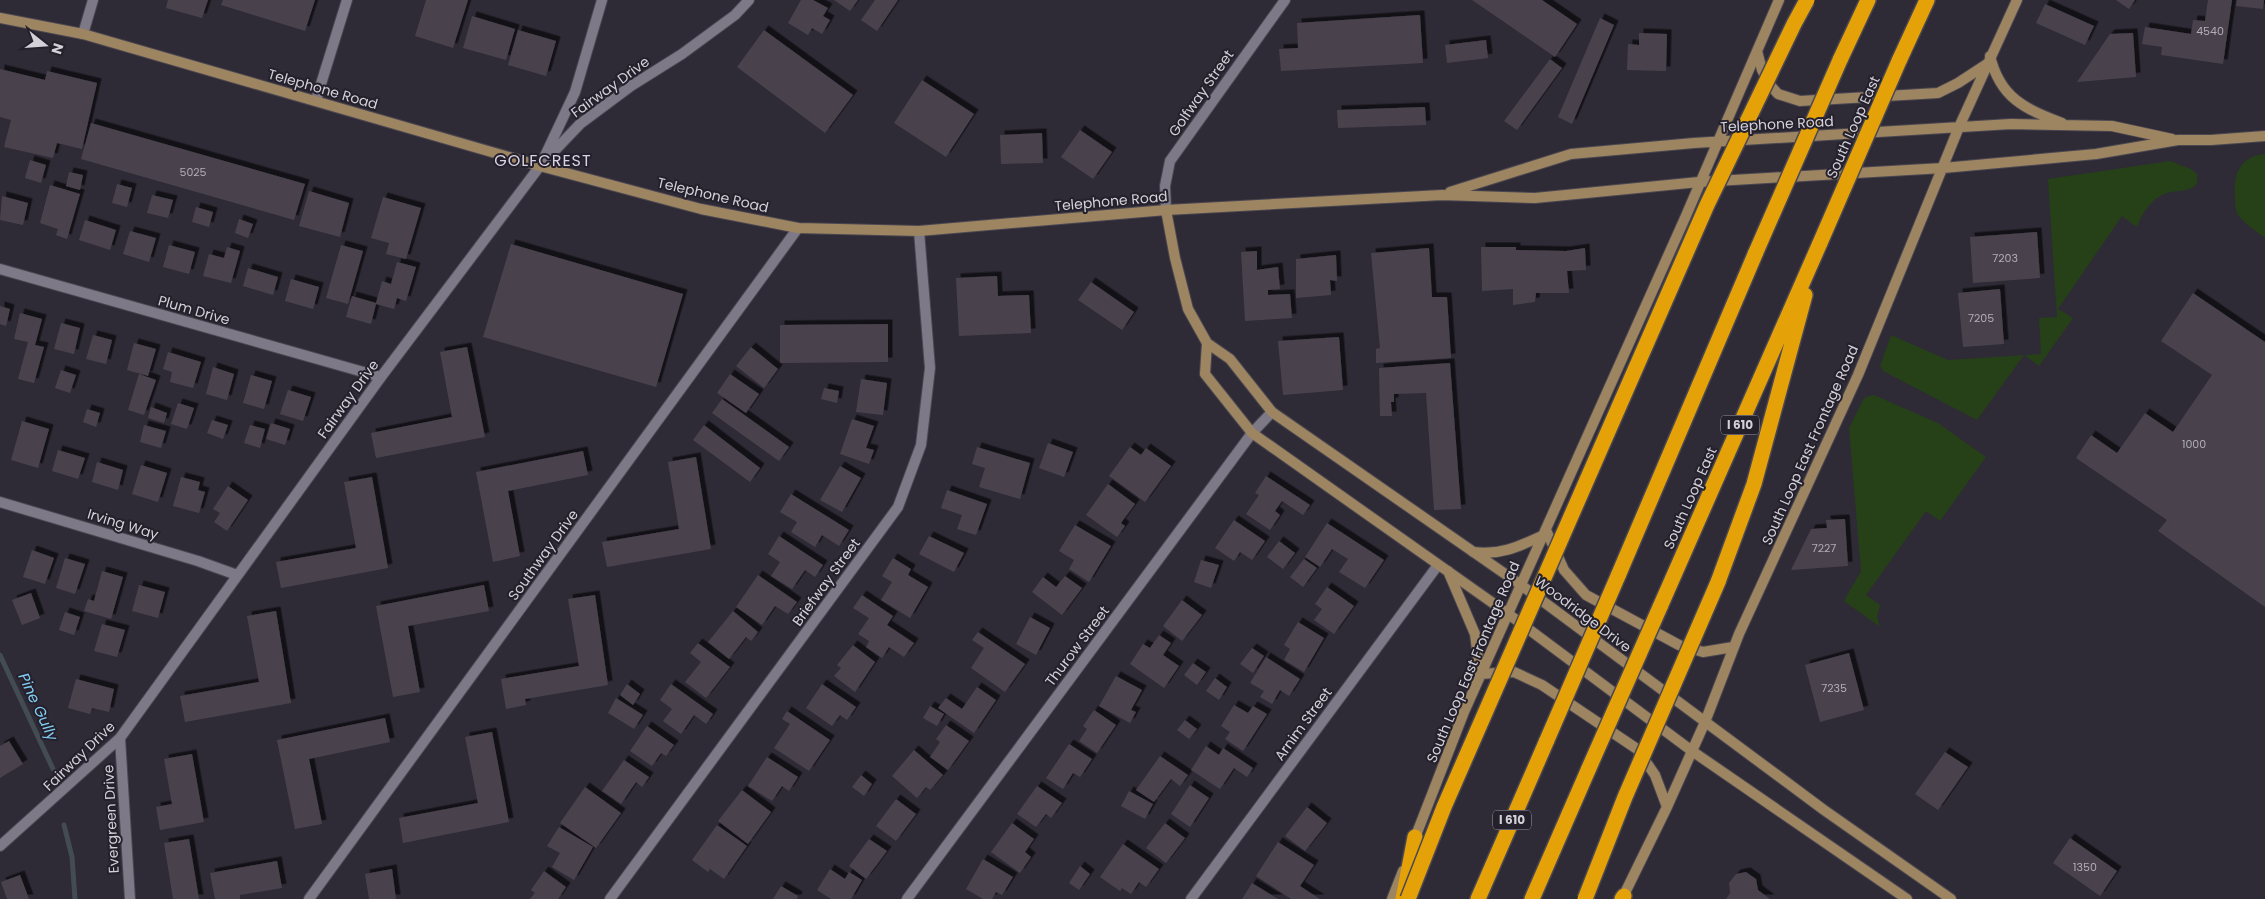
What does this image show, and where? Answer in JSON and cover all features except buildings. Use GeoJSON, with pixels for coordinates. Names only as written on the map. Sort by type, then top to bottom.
{"type":"FeatureCollection","features":[{"type":"Feature","properties":{"kind":"highway"},"geometry":{"type":"LineString","coordinates":[[1408,899],[1444,807],[1707,205],[1807,0]]}},
{"type":"Feature","properties":{"kind":"highway","name":"I 610"},"geometry":{"type":"LineString","coordinates":[[1478,899],[1756,252],[1868,0]]}},
{"type":"Feature","properties":{"kind":"highway","name":"South Loop East"},"geometry":{"type":"LineString","coordinates":[[1532,899],[1927,0]]}},
{"type":"Feature","properties":{"kind":"highway"},"geometry":{"type":"LineString","coordinates":[[1585,899],[1625,797],[1718,582],[1754,484],[1820,243]]}},
{"type":"Feature","properties":{"kind":"highway"},"geometry":{"type":"LineString","coordinates":[[1403,899],[1415,837]]}},
{"type":"Feature","properties":{"kind":"main road","name":"South Loop East Frontage Road"},"geometry":{"type":"LineString","coordinates":[[1392,899],[1480,674],[1545,533],[1779,0]]}},
{"type":"Feature","properties":{"kind":"main road","name":"South Loop East Frontage Road"},"geometry":{"type":"LineString","coordinates":[[1623,898],[1667,807],[1705,722],[1733,647],[1858,375],[1959,127],[2017,0]]}},
{"type":"Feature","properties":{"kind":"main road","name":"Telephone Road"},"geometry":{"type":"LineString","coordinates":[[3,17],[83,34],[540,166],[712,212],[798,228],[919,231],[1166,210],[1442,195],[1535,198],[1700,182],[1943,168],[2096,154],[2178,140],[2211,140],[2265,136]]}},
{"type":"Feature","properties":{"kind":"main road"},"geometry":{"type":"LineString","coordinates":[[1757,51],[1762,70],[1770,85],[1778,94],[1800,102],[1938,92],[1958,83],[1989,60],[1998,82],[2022,106],[2070,126]]}},
{"type":"Feature","properties":{"kind":"main road","name":"Telephone Road"},"geometry":{"type":"LineString","coordinates":[[1442,195],[1571,154],[1716,141],[2011,124],[2112,126],[2178,140]]}},
{"type":"Feature","properties":{"kind":"main road","name":"Woodridge Drive"},"geometry":{"type":"LineString","coordinates":[[1166,210],[1175,258],[1188,309],[1207,343],[1230,359],[1272,412],[1521,585],[1824,810],[1952,899]]}},
{"type":"Feature","properties":{"kind":"main road"},"geometry":{"type":"LineString","coordinates":[[1207,343],[1204,374],[1252,433],[1448,571],[1692,751],[1907,899]]}},
{"type":"Feature","properties":{"kind":"main road"},"geometry":{"type":"LineString","coordinates":[[1470,551],[1486,554],[1506,551],[1545,533],[1564,570],[1586,595],[1679,645],[1703,652],[1733,647]]}},
{"type":"Feature","properties":{"kind":"main road"},"geometry":{"type":"LineString","coordinates":[[1448,571],[1475,634],[1480,674],[1514,672],[1542,686],[1637,749],[1655,775],[1667,807]]}},
{"type":"Feature","properties":{"kind":"street"},"geometry":{"type":"LineString","coordinates":[[83,34],[93,0]]}},
{"type":"Feature","properties":{"kind":"street"},"geometry":{"type":"LineString","coordinates":[[316,100],[347,0]]}},
{"type":"Feature","properties":{"kind":"street"},"geometry":{"type":"LineString","coordinates":[[540,166],[575,92],[602,0]]}},
{"type":"Feature","properties":{"kind":"street","name":"Fairway Drive"},"geometry":{"type":"LineString","coordinates":[[0,846],[120,738],[380,377],[540,166],[580,124],[632,86],[682,54],[735,15],[749,0]]}},
{"type":"Feature","properties":{"kind":"street","name":"Golfway Street"},"geometry":{"type":"LineString","coordinates":[[1166,210],[1165,186],[1170,161],[1285,0]]}},
{"type":"Feature","properties":{"kind":"street","name":"Southway Drive"},"geometry":{"type":"LineString","coordinates":[[309,899],[798,228]]}},
{"type":"Feature","properties":{"kind":"street","name":"Briefway Street"},"geometry":{"type":"LineString","coordinates":[[610,899],[898,507],[921,444],[930,368],[919,231]]}},
{"type":"Feature","properties":{"kind":"street","name":"Plum Drive"},"geometry":{"type":"LineString","coordinates":[[0,269],[380,377]]}},
{"type":"Feature","properties":{"kind":"street","name":"Thurow Street"},"geometry":{"type":"LineString","coordinates":[[907,899],[1252,433],[1272,412]]}},
{"type":"Feature","properties":{"kind":"street","name":"Irving Way"},"geometry":{"type":"LineString","coordinates":[[0,502],[198,561],[237,575]]}},
{"type":"Feature","properties":{"kind":"street","name":"Arnim Street"},"geometry":{"type":"LineString","coordinates":[[1191,899],[1438,565]]}},
{"type":"Feature","properties":{"kind":"street","name":"Evergreen Drive"},"geometry":{"type":"LineString","coordinates":[[120,738],[130,899]]}},
{"type":"Feature","properties":{"kind":"green space"},"geometry":{"type":"Polygon","coordinates":[[[2265,154],[2265,238],[2238,215],[2235,205],[2235,180],[2244,162],[2257,155],[2265,154]]]}},
{"type":"Feature","properties":{"kind":"green space"},"geometry":{"type":"Polygon","coordinates":[[[2170,161],[2191,169],[2197,174],[2197,184],[2194,187],[2188,190],[2165,194],[2154,201],[2142,215],[2137,227],[2122,216],[2058,309],[2073,318],[2039,366],[2024,355],[2041,354],[2039,318],[2057,317],[2048,179],[2170,161]]]}},
{"type":"Feature","properties":{"kind":"green space"},"geometry":{"type":"Polygon","coordinates":[[[1891,335],[1948,360],[2024,355],[1977,420],[1883,371],[1880,366],[1891,335]]]}},
{"type":"Feature","properties":{"kind":"green space"},"geometry":{"type":"Polygon","coordinates":[[[1874,395],[1938,423],[1986,457],[1940,521],[1926,511],[1866,595],[1880,605],[1877,616],[1880,627],[1844,601],[1861,571],[1849,428],[1863,400],[1874,395]]]}},
{"type":"Feature","properties":{"kind":"waterway","name":"Pine Gully"},"geometry":{"type":"LineString","coordinates":[[0,655],[53,769]]}},
{"type":"Feature","properties":{"kind":"waterway","name":"Pine Gully"},"geometry":{"type":"LineString","coordinates":[[64,825],[72,857],[75,899]]}},
{"type":"Feature","properties":{"kind":"district","name":"GOLFCREST"},"geometry":{"type":"Point","coordinates":[543,160]}}]}
